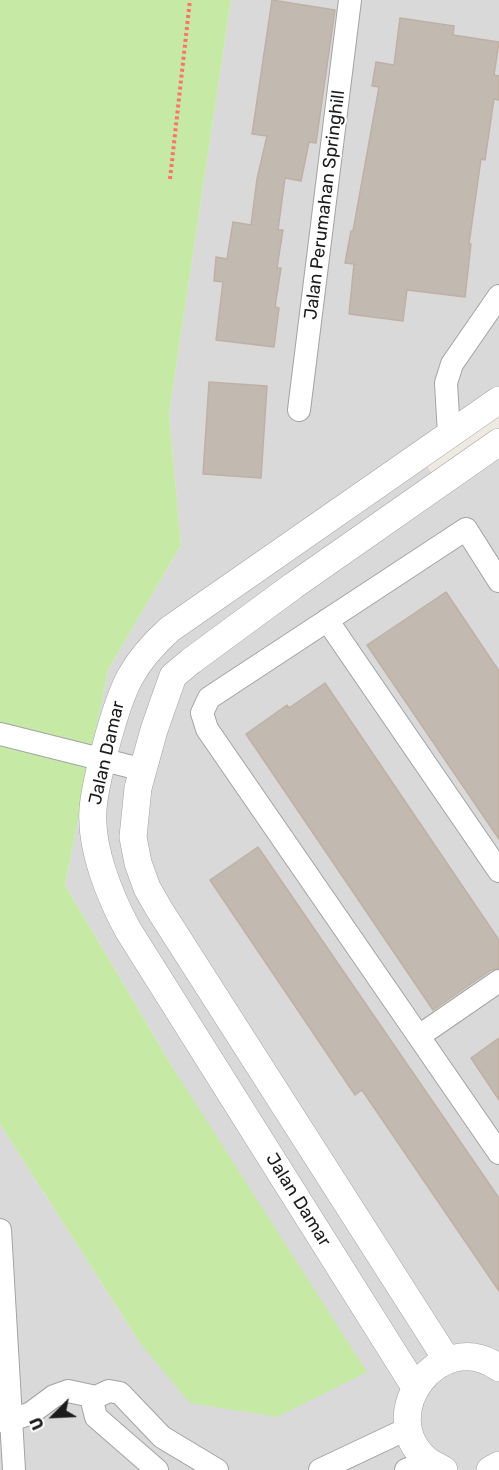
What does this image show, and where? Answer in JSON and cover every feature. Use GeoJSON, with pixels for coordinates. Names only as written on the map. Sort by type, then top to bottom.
{"type":"FeatureCollection","features":[{"type":"Feature","properties":{"kind":"street","name":"Jalan Perumahan Springhill"},"geometry":{"type":"LineString","coordinates":[[299,410],[350,0]]}},
{"type":"Feature","properties":{"kind":"street"},"geometry":{"type":"LineString","coordinates":[[449,434],[446,383],[452,364],[499,296]]}},
{"type":"Feature","properties":{"kind":"street","name":"Jalan Damar"},"geometry":{"type":"LineString","coordinates":[[415,1387],[128,930],[113,903],[95,842],[93,811],[103,759],[123,687],[136,663],[154,643],[170,629],[499,400]]}},
{"type":"Feature","properties":{"kind":"street"},"geometry":{"type":"LineString","coordinates":[[447,1360],[147,888],[138,863],[133,837],[138,789],[154,730],[173,676],[284,592],[499,442]]}},
{"type":"Feature","properties":{"kind":"street"},"geometry":{"type":"LineString","coordinates":[[419,454],[438,483]]}},
{"type":"Feature","properties":{"kind":"street"},"geometry":{"type":"LineString","coordinates":[[499,581],[465,529],[208,698],[202,713],[207,729],[499,1153]]}},
{"type":"Feature","properties":{"kind":"street"},"geometry":{"type":"LineString","coordinates":[[327,620],[499,871]]}},
{"type":"Feature","properties":{"kind":"street"},"geometry":{"type":"LineString","coordinates":[[0,734],[144,770]]}},
{"type":"Feature","properties":{"kind":"street"},"geometry":{"type":"LineString","coordinates":[[419,1036],[499,981]]}},
{"type":"Feature","properties":{"kind":"street"},"geometry":{"type":"LineString","coordinates":[[0,1230],[6,1421],[14,1470]]}},
{"type":"Feature","properties":{"kind":"street"},"geometry":{"type":"LineString","coordinates":[[426,1467],[409,1428],[408,1407],[415,1387],[429,1371],[447,1360],[470,1357],[492,1363],[499,1368]]}},
{"type":"Feature","properties":{"kind":"street"},"geometry":{"type":"LineString","coordinates":[[6,1421],[31,1413],[54,1396],[68,1391],[96,1397],[109,1391],[120,1393],[162,1437],[217,1470]]}},
{"type":"Feature","properties":{"kind":"street"},"geometry":{"type":"LineString","coordinates":[[96,1397],[93,1405],[96,1417],[157,1470]]}},
{"type":"Feature","properties":{"kind":"street"},"geometry":{"type":"LineString","coordinates":[[320,1470],[409,1428]]}},
{"type":"Feature","properties":{"kind":"street"},"geometry":{"type":"LineString","coordinates":[[490,1470],[499,1465]]}},
{"type":"Feature","properties":{"kind":"path"},"geometry":{"type":"LineString","coordinates":[[170,179],[190,0]]}},
{"type":"Feature","properties":{"kind":"shaded area"},"geometry":{"type":"Polygon","coordinates":[[[231,0],[499,0],[499,400],[420,455],[438,483],[499,441],[499,1470],[0,1470],[0,1124],[140,1343],[173,1068],[65,885],[108,670],[181,545],[169,414],[231,0]]]}},
{"type":"Feature","properties":{"kind":"green space"},"geometry":{"type":"Polygon","coordinates":[[[0,0],[231,0],[169,414],[181,545],[108,670],[65,885],[173,1068],[367,1372],[277,1417],[190,1403],[140,1343],[0,1124],[0,0]]]}},
{"type":"Feature","properties":{"kind":"building"},"geometry":{"type":"Polygon","coordinates":[[[272,0],[335,10],[316,143],[309,142],[301,181],[285,178],[278,230],[283,230],[277,268],[281,268],[275,307],[279,308],[274,347],[216,340],[223,282],[214,281],[216,257],[227,259],[233,222],[251,225],[257,179],[267,136],[252,134],[272,0]]]}},
{"type":"Feature","properties":{"kind":"building"},"geometry":{"type":"Polygon","coordinates":[[[400,18],[454,26],[453,35],[499,42],[494,75],[499,76],[499,100],[494,99],[485,160],[481,159],[469,244],[471,244],[465,297],[407,290],[403,321],[349,314],[354,264],[345,263],[379,87],[372,86],[376,62],[394,65],[400,18]]]}},
{"type":"Feature","properties":{"kind":"building"},"geometry":{"type":"Polygon","coordinates":[[[209,382],[267,386],[261,478],[203,474],[209,382]]]}},
{"type":"Feature","properties":{"kind":"building"},"geometry":{"type":"Polygon","coordinates":[[[446,592],[499,671],[499,839],[367,645],[446,592]]]}},
{"type":"Feature","properties":{"kind":"building"},"geometry":{"type":"Polygon","coordinates":[[[325,683],[499,940],[499,968],[491,970],[433,1010],[246,734],[287,705],[289,708],[325,683]]]}},
{"type":"Feature","properties":{"kind":"building"},"geometry":{"type":"Polygon","coordinates":[[[258,847],[499,1198],[499,1291],[362,1090],[355,1095],[210,880],[258,847]]]}},
{"type":"Feature","properties":{"kind":"building"},"geometry":{"type":"Polygon","coordinates":[[[499,1038],[499,1100],[471,1058],[499,1038]]]}}]}
